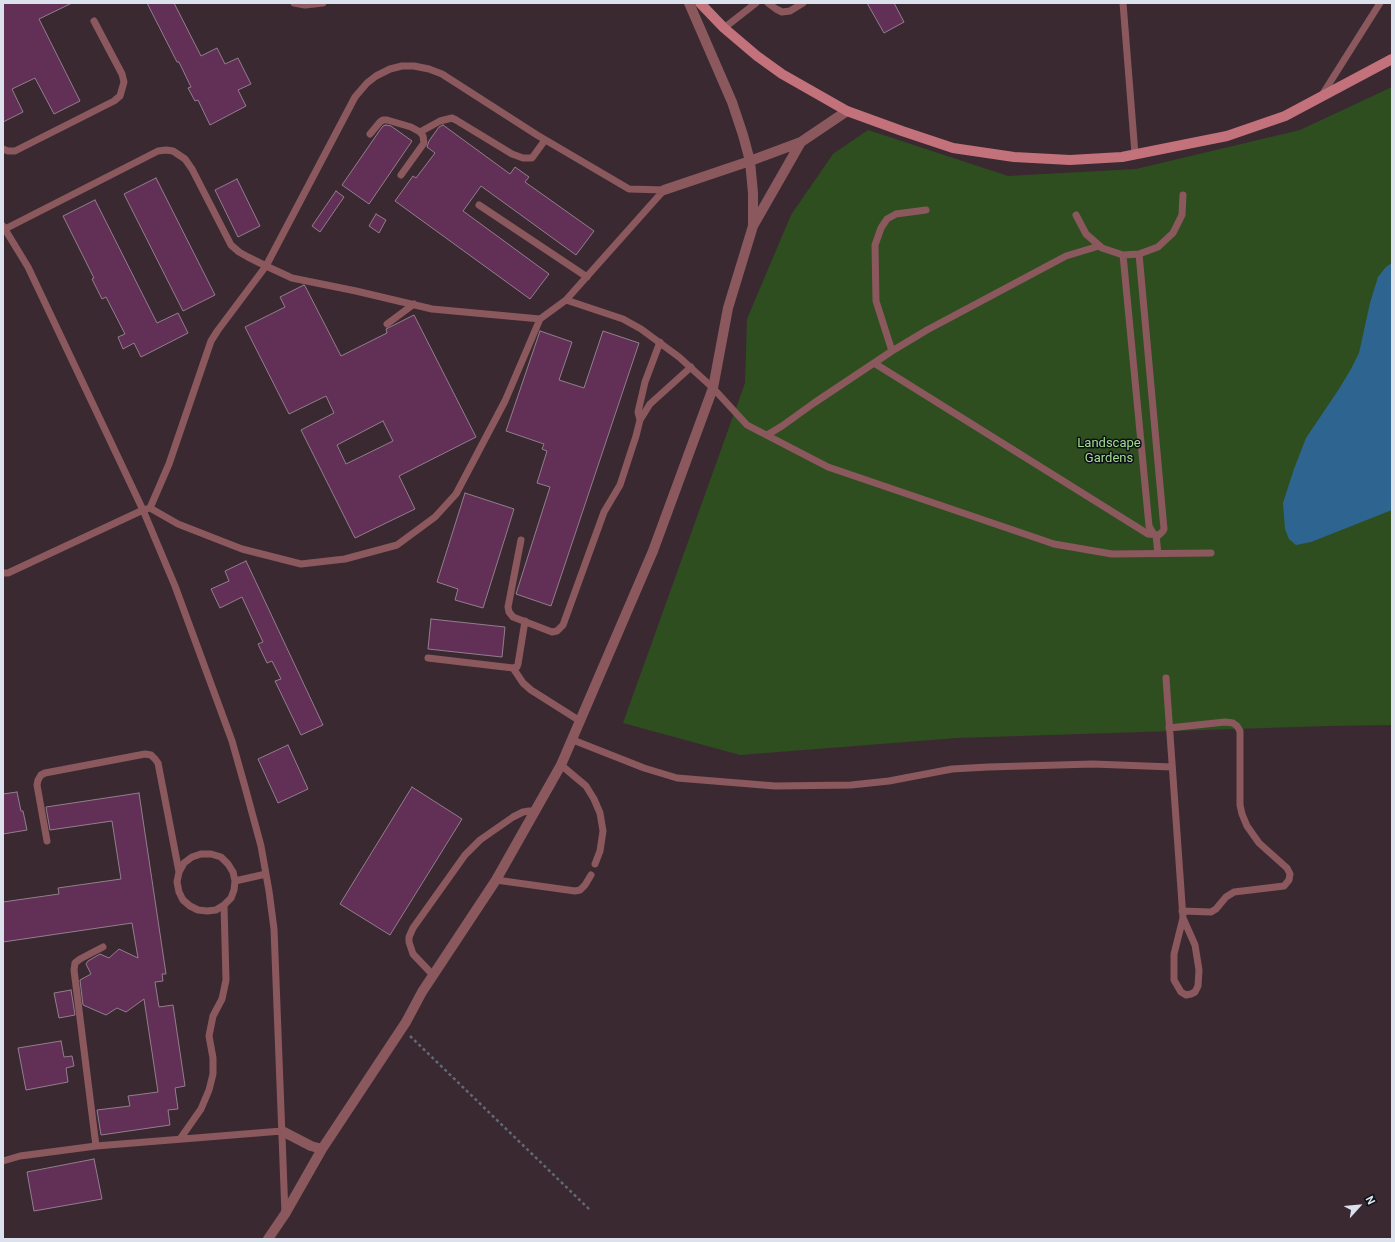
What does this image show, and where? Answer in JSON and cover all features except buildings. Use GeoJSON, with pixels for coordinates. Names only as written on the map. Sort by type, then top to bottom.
{"type":"FeatureCollection","features":[{"type":"Feature","properties":{"kind":"main road"},"geometry":{"type":"LineString","coordinates":[[700,3],[724,28],[757,56],[782,74],[847,112],[902,132],[953,148],[1014,157],[1070,160],[1122,157],[1227,136],[1285,116],[1392,59]]}},
{"type":"Feature","properties":{"kind":"street"},"geometry":{"type":"LineString","coordinates":[[689,3],[732,102],[743,135],[750,161],[753,193],[753,226]]}},
{"type":"Feature","properties":{"kind":"street"},"geometry":{"type":"LineString","coordinates":[[664,190],[801,142],[847,112]]}},
{"type":"Feature","properties":{"kind":"street"},"geometry":{"type":"LineString","coordinates":[[268,1239],[322,1149],[402,1029],[422,992],[496,880],[561,765],[653,551],[713,388],[728,308],[753,226],[801,142]]}},
{"type":"Feature","properties":{"kind":"street"},"geometry":{"type":"LineString","coordinates":[[282,1131],[311,1146],[322,1149]]}},
{"type":"Feature","properties":{"kind":"lane"},"geometry":{"type":"LineString","coordinates":[[294,3],[305,5],[323,3]]}},
{"type":"Feature","properties":{"kind":"lane"},"geometry":{"type":"LineString","coordinates":[[724,28],[756,3]]}},
{"type":"Feature","properties":{"kind":"lane"},"geometry":{"type":"LineString","coordinates":[[768,3],[782,12],[790,11],[802,3]]}},
{"type":"Feature","properties":{"kind":"lane"},"geometry":{"type":"LineString","coordinates":[[1123,3],[1135,154]]}},
{"type":"Feature","properties":{"kind":"lane"},"geometry":{"type":"LineString","coordinates":[[1321,97],[1380,3]]}},
{"type":"Feature","properties":{"kind":"lane"},"geometry":{"type":"LineString","coordinates":[[3,149],[8,151],[16,151],[114,101],[120,96],[124,82],[122,74],[94,21]]}},
{"type":"Feature","properties":{"kind":"lane"},"geometry":{"type":"LineString","coordinates":[[3,573],[8,573],[146,509],[169,464],[211,341],[266,266],[355,97],[367,83],[376,76],[390,69],[402,66],[414,66],[429,69],[442,74],[545,140],[629,189],[664,190]]}},
{"type":"Feature","properties":{"kind":"lane"},"geometry":{"type":"LineString","coordinates":[[420,132],[440,120],[452,118],[512,154],[523,158],[532,158],[545,140]]}},
{"type":"Feature","properties":{"kind":"lane"},"geometry":{"type":"LineString","coordinates":[[370,134],[383,120],[411,127],[420,132],[423,136],[424,143],[401,175]]}},
{"type":"Feature","properties":{"kind":"lane"},"geometry":{"type":"LineString","coordinates":[[284,1214],[274,929],[266,874],[260,846],[232,741],[146,509],[28,267],[4,227],[158,151],[172,151],[185,159],[192,169],[231,245],[243,254],[292,278],[432,309],[540,320]]}},
{"type":"Feature","properties":{"kind":"lane"},"geometry":{"type":"LineString","coordinates":[[146,509],[178,524],[242,549],[301,564],[345,559],[397,544],[435,517],[456,494],[504,401],[540,320],[566,300],[664,190]]}},
{"type":"Feature","properties":{"kind":"lane"},"geometry":{"type":"LineString","coordinates":[[1076,215],[1086,234],[1102,248],[1123,255],[1140,254],[1158,247],[1173,233],[1182,215],[1183,195]]}},
{"type":"Feature","properties":{"kind":"lane"},"geometry":{"type":"LineString","coordinates":[[479,205],[587,277]]}},
{"type":"Feature","properties":{"kind":"lane"},"geometry":{"type":"LineString","coordinates":[[892,351],[876,301],[875,245],[881,228],[887,219],[896,214],[926,210]]}},
{"type":"Feature","properties":{"kind":"lane"},"geometry":{"type":"LineString","coordinates":[[766,435],[782,426],[892,351],[927,330],[1066,256],[1099,246]]}},
{"type":"Feature","properties":{"kind":"lane"},"geometry":{"type":"LineString","coordinates":[[874,363],[1148,534],[1151,535],[1162,533],[1164,529],[1140,254]]}},
{"type":"Feature","properties":{"kind":"lane"},"geometry":{"type":"LineString","coordinates":[[1123,255],[1149,526],[1155,534],[1158,554]]}},
{"type":"Feature","properties":{"kind":"lane"},"geometry":{"type":"LineString","coordinates":[[566,300],[623,319],[641,329],[660,342],[690,367],[713,388],[747,425],[828,467],[1054,544],[1112,554],[1211,553]]}},
{"type":"Feature","properties":{"kind":"lane"},"geometry":{"type":"LineString","coordinates":[[387,324],[414,304]]}},
{"type":"Feature","properties":{"kind":"lane"},"geometry":{"type":"LineString","coordinates":[[640,420],[638,412],[645,382],[660,342]]}},
{"type":"Feature","properties":{"kind":"lane"},"geometry":{"type":"LineString","coordinates":[[521,540],[508,607],[511,615],[552,632],[560,629],[563,625],[604,512],[620,486],[640,420],[650,404],[690,367]]}},
{"type":"Feature","properties":{"kind":"lane"},"geometry":{"type":"LineString","coordinates":[[428,658],[513,668],[518,664],[525,622]]}},
{"type":"Feature","properties":{"kind":"lane"},"geometry":{"type":"LineString","coordinates":[[513,668],[523,683],[531,690],[580,721]]}},
{"type":"Feature","properties":{"kind":"lane"},"geometry":{"type":"LineString","coordinates":[[1166,678],[1183,914],[1195,945],[1199,970],[1196,992],[1186,995],[1181,992],[1174,980],[1174,954],[1183,914]]}},
{"type":"Feature","properties":{"kind":"lane"},"geometry":{"type":"LineString","coordinates":[[1169,728],[1225,722],[1233,723],[1237,726],[1240,731],[1240,805],[1242,814],[1247,826],[1259,843],[1268,852],[1281,861],[1290,874],[1289,880],[1284,886],[1234,892],[1226,897],[1216,909],[1210,912],[1183,914]]}},
{"type":"Feature","properties":{"kind":"lane"},"geometry":{"type":"LineString","coordinates":[[573,740],[644,768],[678,778],[775,786],[851,785],[889,781],[952,769],[988,767],[1093,764],[1172,767]]}},
{"type":"Feature","properties":{"kind":"lane"},"geometry":{"type":"LineString","coordinates":[[47,841],[37,785],[41,775],[145,754],[151,755],[158,763],[179,872]]}},
{"type":"Feature","properties":{"kind":"lane"},"geometry":{"type":"LineString","coordinates":[[561,765],[586,786],[600,813],[604,832],[600,851],[595,864]]}},
{"type":"Feature","properties":{"kind":"lane"},"geometry":{"type":"LineString","coordinates":[[433,975],[413,954],[409,942],[409,936],[413,928],[465,855],[480,840],[513,817],[523,812],[535,811]]}},
{"type":"Feature","properties":{"kind":"lane"},"geometry":{"type":"LineString","coordinates":[[201,854],[211,854],[221,857],[233,872],[235,881],[231,898],[216,910],[198,910],[183,900],[179,892],[177,882],[179,872],[184,863],[192,857],[201,854]]}},
{"type":"Feature","properties":{"kind":"lane"},"geometry":{"type":"LineString","coordinates":[[235,881],[266,874]]}},
{"type":"Feature","properties":{"kind":"lane"},"geometry":{"type":"LineString","coordinates":[[496,880],[575,891],[580,890],[585,885],[591,875]]}},
{"type":"Feature","properties":{"kind":"lane"},"geometry":{"type":"LineString","coordinates":[[180,1139],[201,1109],[214,1074],[209,1036],[213,1016],[222,999],[226,980],[224,905]]}},
{"type":"Feature","properties":{"kind":"lane"},"geometry":{"type":"LineString","coordinates":[[96,1146],[74,970],[75,963],[80,959],[103,947]]}},
{"type":"Feature","properties":{"kind":"lane"},"geometry":{"type":"LineString","coordinates":[[3,1161],[20,1156],[96,1146],[282,1131]]}},
{"type":"Feature","properties":{"kind":"path"},"geometry":{"type":"LineString","coordinates":[[402,1029],[590,1210]]}},
{"type":"Feature","properties":{"kind":"shaded area"},"geometry":{"type":"Polygon","coordinates":[[[3,3],[1392,3],[1392,1239],[3,1239],[3,3]]]}},
{"type":"Feature","properties":{"kind":"green space","name":"Landscape Gardens"},"geometry":{"type":"Polygon","coordinates":[[[1392,87],[1392,725],[957,738],[740,755],[623,723],[745,383],[747,319],[791,215],[833,154],[868,130],[1008,176],[1136,169],[1300,130],[1392,87]]]}},
{"type":"Feature","properties":{"kind":"water"},"geometry":{"type":"Polygon","coordinates":[[[1392,263],[1392,510],[1311,542],[1296,545],[1289,539],[1285,529],[1283,503],[1294,469],[1306,438],[1339,389],[1359,353],[1370,303],[1378,277],[1386,267],[1392,263]]]}}]}
